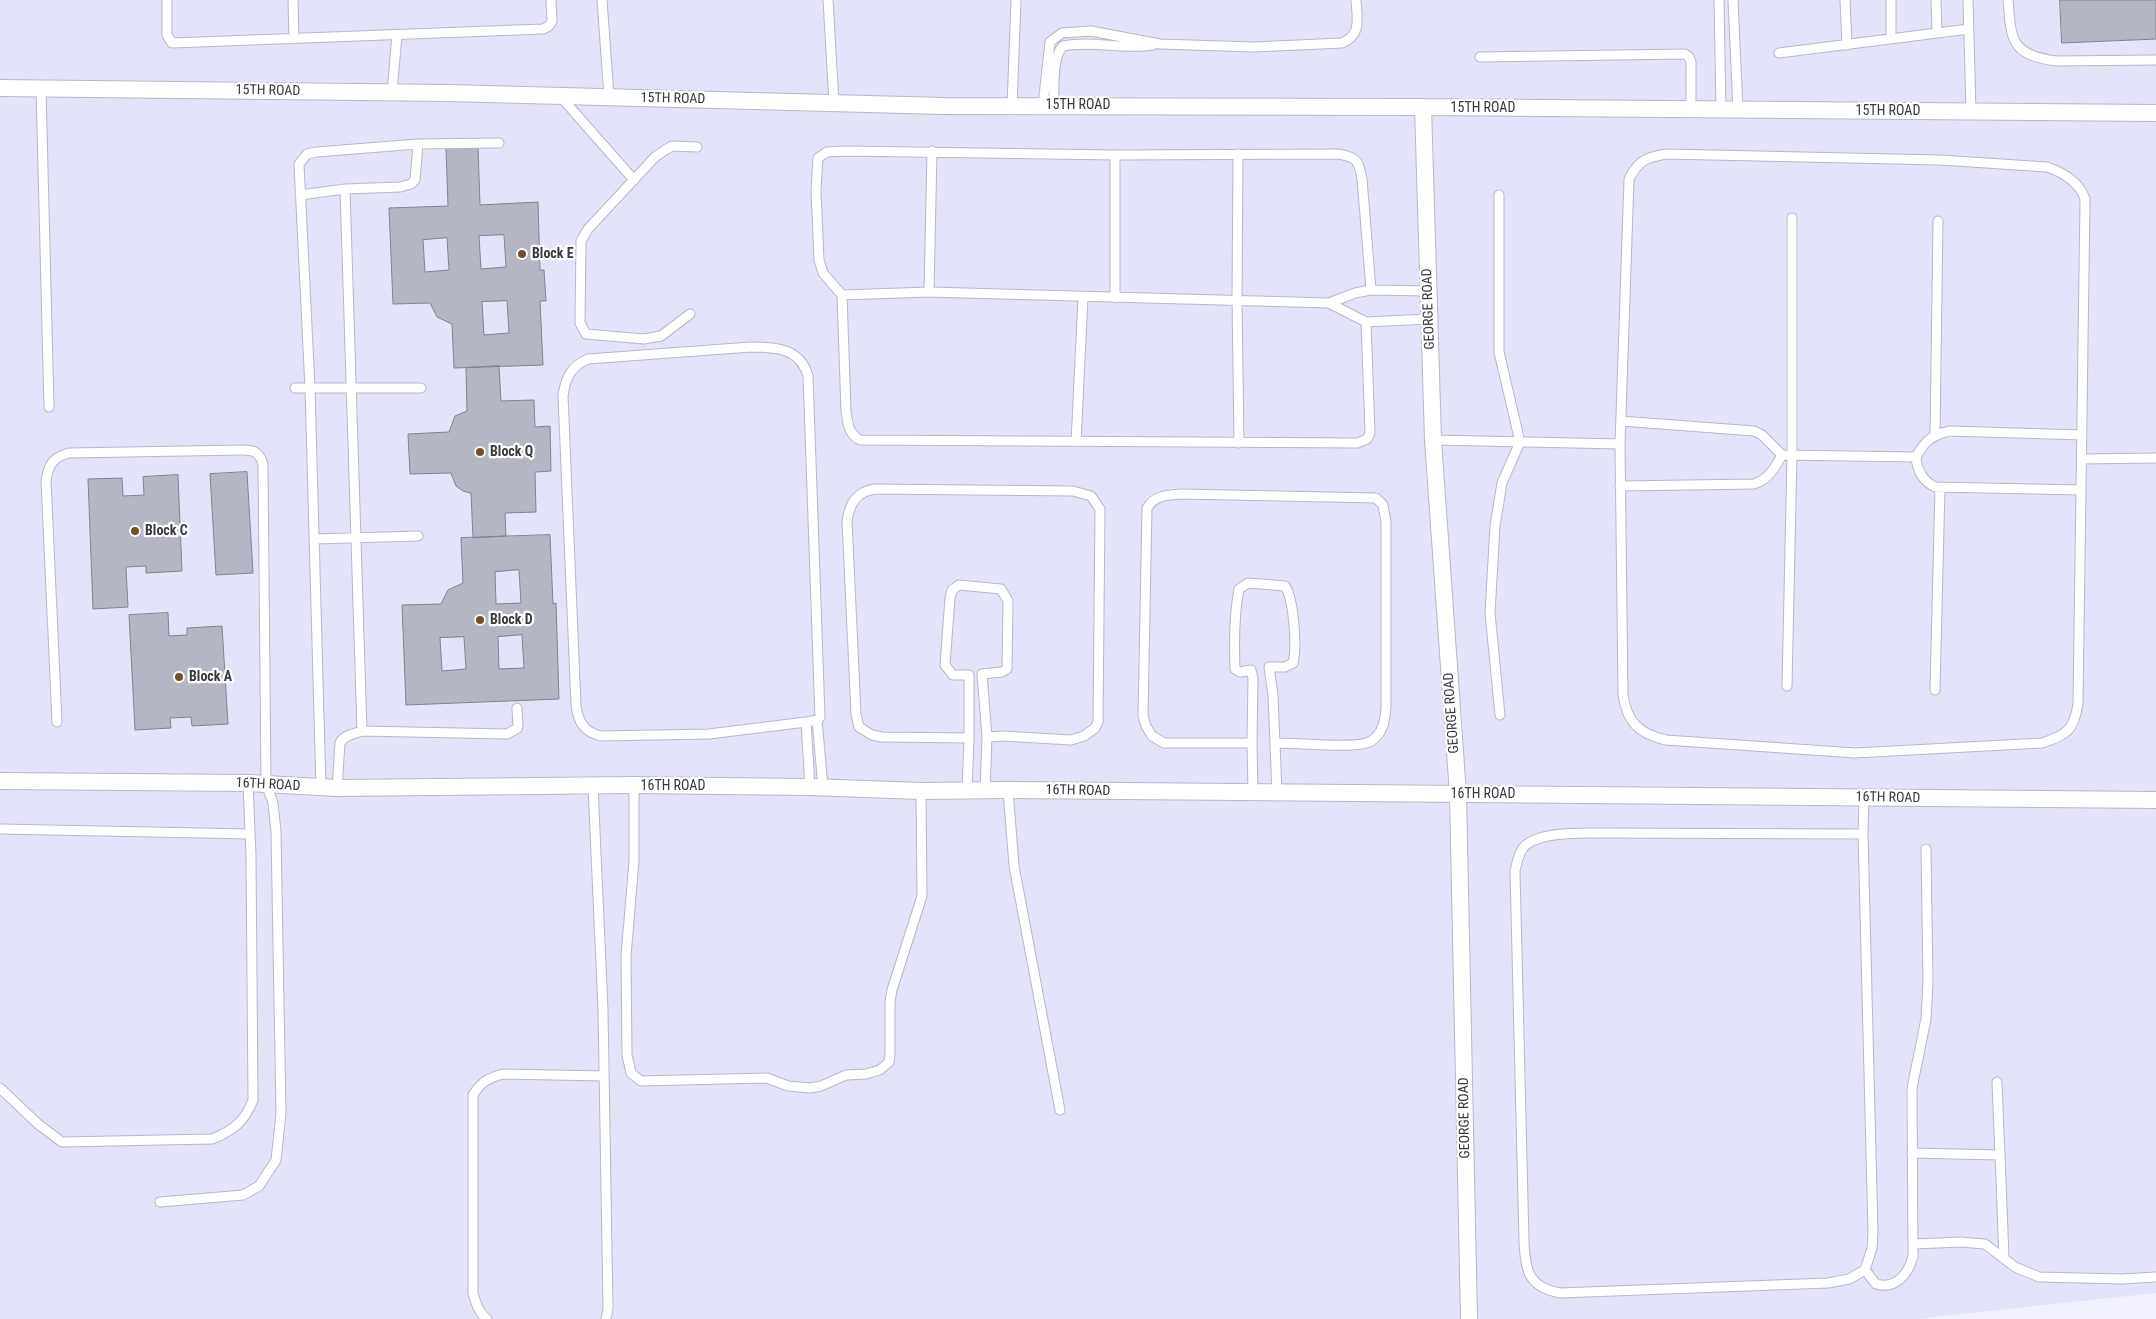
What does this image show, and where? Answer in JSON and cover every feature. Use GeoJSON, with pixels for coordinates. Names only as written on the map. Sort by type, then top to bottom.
{"type":"FeatureCollection","features":[{"type":"Feature","properties":{"kind":"street","name":"15TH ROAD"},"geometry":{"type":"LineString","coordinates":[[0,88],[392,93],[1012,106],[1423,107],[2156,113]]}},
{"type":"Feature","properties":{"kind":"street","name":"GEORGE ROAD"},"geometry":{"type":"LineString","coordinates":[[1423,107],[1433,440],[1458,794],[1469,1319]]}},
{"type":"Feature","properties":{"kind":"street","name":"16TH ROAD"},"geometry":{"type":"LineString","coordinates":[[0,781],[248,783],[329,788],[634,785],[817,787],[921,791],[1008,790],[1277,794],[2156,800]]}},
{"type":"Feature","properties":{"kind":"lane"},"geometry":{"type":"LineString","coordinates":[[167,0],[168,35],[172,43],[543,29],[549,26],[552,21],[551,0]]}},
{"type":"Feature","properties":{"kind":"lane"},"geometry":{"type":"LineString","coordinates":[[293,0],[294,39]]}},
{"type":"Feature","properties":{"kind":"lane"},"geometry":{"type":"LineString","coordinates":[[602,0],[609,97]]}},
{"type":"Feature","properties":{"kind":"lane"},"geometry":{"type":"LineString","coordinates":[[828,0],[834,103]]}},
{"type":"Feature","properties":{"kind":"lane"},"geometry":{"type":"LineString","coordinates":[[1012,106],[1016,0]]}},
{"type":"Feature","properties":{"kind":"lane"},"geometry":{"type":"LineString","coordinates":[[1049,105],[1047,54],[1050,42],[1057,35],[1067,31],[1091,31],[1160,44],[1254,46],[1342,43],[1351,39],[1356,33],[1356,0]]}},
{"type":"Feature","properties":{"kind":"lane"},"geometry":{"type":"LineString","coordinates":[[1719,0],[1721,110]]}},
{"type":"Feature","properties":{"kind":"lane"},"geometry":{"type":"LineString","coordinates":[[1733,0],[1738,110]]}},
{"type":"Feature","properties":{"kind":"lane"},"geometry":{"type":"LineString","coordinates":[[1845,0],[1847,45]]}},
{"type":"Feature","properties":{"kind":"lane"},"geometry":{"type":"LineString","coordinates":[[1891,0],[1891,38]]}},
{"type":"Feature","properties":{"kind":"lane"},"geometry":{"type":"LineString","coordinates":[[1936,0],[1937,33]]}},
{"type":"Feature","properties":{"kind":"lane"},"geometry":{"type":"LineString","coordinates":[[1968,0],[1971,112]]}},
{"type":"Feature","properties":{"kind":"lane"},"geometry":{"type":"LineString","coordinates":[[2008,0],[2010,29],[2015,42],[2024,52],[2040,59],[2056,61],[2156,60]]}},
{"type":"Feature","properties":{"kind":"lane"},"geometry":{"type":"LineString","coordinates":[[1779,53],[1969,29]]}},
{"type":"Feature","properties":{"kind":"lane"},"geometry":{"type":"LineString","coordinates":[[392,93],[397,35]]}},
{"type":"Feature","properties":{"kind":"lane"},"geometry":{"type":"LineString","coordinates":[[1049,105],[1058,53],[1063,46],[1078,44],[1140,47],[1160,44]]}},
{"type":"Feature","properties":{"kind":"lane"},"geometry":{"type":"LineString","coordinates":[[1480,57],[1684,54],[1689,57],[1691,62],[1691,109]]}},
{"type":"Feature","properties":{"kind":"lane"},"geometry":{"type":"LineString","coordinates":[[41,89],[49,407]]}},
{"type":"Feature","properties":{"kind":"lane"},"geometry":{"type":"LineString","coordinates":[[560,96],[634,180]]}},
{"type":"Feature","properties":{"kind":"lane"},"geometry":{"type":"LineString","coordinates":[[329,788],[315,539],[310,388],[298,164],[302,158],[310,153],[418,144],[499,143]]}},
{"type":"Feature","properties":{"kind":"lane"},"geometry":{"type":"LineString","coordinates":[[300,195],[345,189],[400,187],[412,184],[415,180],[418,144]]}},
{"type":"Feature","properties":{"kind":"lane"},"geometry":{"type":"LineString","coordinates":[[690,314],[661,336],[644,340],[586,334],[580,324],[582,241],[588,229],[665,150],[672,146],[697,147]]}},
{"type":"Feature","properties":{"kind":"lane"},"geometry":{"type":"LineString","coordinates":[[1366,322],[1371,420],[1370,433],[1367,439],[1358,444],[860,440],[853,436],[849,429],[846,411],[842,295],[823,272],[819,260],[816,191],[818,158],[826,152],[932,151],[1115,155],[1338,154],[1352,156],[1357,161],[1362,179],[1371,290]]}},
{"type":"Feature","properties":{"kind":"lane"},"geometry":{"type":"LineString","coordinates":[[929,292],[932,151]]}},
{"type":"Feature","properties":{"kind":"lane"},"geometry":{"type":"LineString","coordinates":[[1238,154],[1237,300],[1239,443]]}},
{"type":"Feature","properties":{"kind":"lane"},"geometry":{"type":"LineString","coordinates":[[1666,154],[1940,160],[2048,167],[2060,171],[2082,190],[2085,199],[2082,435],[2078,704],[2076,720],[2068,730],[2056,738],[2042,742],[1855,753],[1666,740],[1652,737],[1642,732],[1632,722],[1626,710],[1623,694],[1620,444],[1628,179],[1636,166],[1646,158],[1666,154]]}},
{"type":"Feature","properties":{"kind":"lane"},"geometry":{"type":"LineString","coordinates":[[1115,155],[1115,298]]}},
{"type":"Feature","properties":{"kind":"lane"},"geometry":{"type":"LineString","coordinates":[[345,189],[362,731]]}},
{"type":"Feature","properties":{"kind":"lane"},"geometry":{"type":"LineString","coordinates":[[1499,195],[1499,352],[1520,442],[1502,483],[1495,526],[1490,613],[1500,715]]}},
{"type":"Feature","properties":{"kind":"lane"},"geometry":{"type":"LineString","coordinates":[[1787,686],[1792,455],[1792,218]]}},
{"type":"Feature","properties":{"kind":"lane"},"geometry":{"type":"LineString","coordinates":[[1935,434],[1938,221]]}},
{"type":"Feature","properties":{"kind":"lane"},"geometry":{"type":"LineString","coordinates":[[842,295],[929,292],[1083,298],[1328,303],[1355,293],[1371,290],[1428,291]]}},
{"type":"Feature","properties":{"kind":"lane"},"geometry":{"type":"LineString","coordinates":[[1076,442],[1083,298]]}},
{"type":"Feature","properties":{"kind":"lane"},"geometry":{"type":"LineString","coordinates":[[1328,303],[1366,322],[1429,319]]}},
{"type":"Feature","properties":{"kind":"lane"},"geometry":{"type":"LineString","coordinates":[[817,720],[709,734],[594,734],[582,726],[578,719],[576,705],[562,396],[564,382],[580,363],[588,360],[751,347],[773,347],[793,353],[806,368],[808,376],[820,715],[817,720],[817,787]]}},
{"type":"Feature","properties":{"kind":"lane"},"geometry":{"type":"LineString","coordinates":[[295,388],[422,388]]}},
{"type":"Feature","properties":{"kind":"lane"},"geometry":{"type":"LineString","coordinates":[[1621,421],[1754,431],[1782,455],[1916,457]]}},
{"type":"Feature","properties":{"kind":"lane"},"geometry":{"type":"LineString","coordinates":[[2082,435],[1950,431],[1935,434],[1916,457],[1916,465],[1923,479],[1929,484],[1940,488],[2082,490]]}},
{"type":"Feature","properties":{"kind":"lane"},"geometry":{"type":"LineString","coordinates":[[1433,440],[1620,444]]}},
{"type":"Feature","properties":{"kind":"lane"},"geometry":{"type":"LineString","coordinates":[[57,722],[46,480],[52,461],[69,453],[252,450],[261,456],[263,465],[266,784],[273,803],[276,832],[280,1114],[276,1160],[259,1186],[243,1195],[160,1202]]}},
{"type":"Feature","properties":{"kind":"lane"},"geometry":{"type":"LineString","coordinates":[[1620,486],[1754,484],[1763,481],[1770,475],[1782,455]]}},
{"type":"Feature","properties":{"kind":"lane"},"geometry":{"type":"LineString","coordinates":[[2082,459],[2156,458]]}},
{"type":"Feature","properties":{"kind":"lane"},"geometry":{"type":"LineString","coordinates":[[969,738],[882,737],[865,732],[859,727],[856,714],[847,521],[850,503],[864,491],[875,488],[1073,491],[1085,493],[1096,501],[1100,509],[1099,709],[1096,728],[1084,736],[1071,740],[987,738]]}},
{"type":"Feature","properties":{"kind":"lane"},"geometry":{"type":"LineString","coordinates":[[1935,690],[1940,488]]}},
{"type":"Feature","properties":{"kind":"lane"},"geometry":{"type":"LineString","coordinates":[[1252,743],[1164,743],[1152,736],[1146,726],[1143,716],[1147,508],[1152,501],[1158,498],[1180,494],[1376,498],[1383,505],[1386,522],[1386,707],[1383,728],[1374,739],[1367,743],[1328,745],[1275,743]]}},
{"type":"Feature","properties":{"kind":"lane"},"geometry":{"type":"LineString","coordinates":[[315,539],[418,536]]}},
{"type":"Feature","properties":{"kind":"lane"},"geometry":{"type":"LineString","coordinates":[[1248,584],[1278,584],[1285,586],[1288,591],[1295,648],[1294,663],[1285,667],[1251,670],[1240,672],[1236,669],[1237,598],[1240,589],[1248,584]]}},
{"type":"Feature","properties":{"kind":"lane"},"geometry":{"type":"LineString","coordinates":[[959,585],[1001,588],[1007,596],[1007,669],[1005,672],[969,675],[953,675],[946,665],[952,590],[959,585]]}},
{"type":"Feature","properties":{"kind":"lane"},"geometry":{"type":"LineString","coordinates":[[1269,667],[1273,695],[1277,794]]}},
{"type":"Feature","properties":{"kind":"lane"},"geometry":{"type":"LineString","coordinates":[[1251,670],[1254,690],[1253,793]]}},
{"type":"Feature","properties":{"kind":"lane"},"geometry":{"type":"LineString","coordinates":[[982,674],[987,738],[985,791]]}},
{"type":"Feature","properties":{"kind":"lane"},"geometry":{"type":"LineString","coordinates":[[967,791],[969,675]]}},
{"type":"Feature","properties":{"kind":"lane"},"geometry":{"type":"LineString","coordinates":[[329,788],[341,740],[362,731],[507,734],[518,728],[517,708]]}},
{"type":"Feature","properties":{"kind":"lane"},"geometry":{"type":"LineString","coordinates":[[806,722],[817,787]]}},
{"type":"Feature","properties":{"kind":"lane"},"geometry":{"type":"LineString","coordinates":[[0,1088],[38,1124],[62,1142],[212,1139],[229,1133],[248,1114],[253,1100],[248,783]]}},
{"type":"Feature","properties":{"kind":"lane"},"geometry":{"type":"LineString","coordinates":[[634,785],[634,861],[626,956],[627,1055],[631,1073],[641,1081],[767,1078],[788,1086],[810,1088],[821,1086],[846,1074],[874,1072],[880,1070],[889,1062],[892,990],[922,896],[921,791]]}},
{"type":"Feature","properties":{"kind":"lane"},"geometry":{"type":"LineString","coordinates":[[593,786],[604,1076],[608,1300],[606,1319]]}},
{"type":"Feature","properties":{"kind":"lane"},"geometry":{"type":"LineString","coordinates":[[1008,790],[1014,866],[1060,1110]]}},
{"type":"Feature","properties":{"kind":"lane"},"geometry":{"type":"LineString","coordinates":[[1862,834],[1591,833],[1559,835],[1532,842],[1523,847],[1515,871],[1524,1241],[1526,1268],[1533,1280],[1545,1290],[1560,1293],[1828,1283],[1849,1279],[1865,1270],[1870,1254],[1873,1233],[1862,834],[1864,798]]}},
{"type":"Feature","properties":{"kind":"lane"},"geometry":{"type":"LineString","coordinates":[[0,828],[250,834]]}},
{"type":"Feature","properties":{"kind":"lane"},"geometry":{"type":"LineString","coordinates":[[1865,1270],[1876,1284],[1889,1285],[1897,1282],[1908,1270],[1914,1244],[1912,1088],[1926,1019],[1928,982],[1926,849]]}},
{"type":"Feature","properties":{"kind":"lane"},"geometry":{"type":"LineString","coordinates":[[487,1319],[482,1315],[477,1306],[473,1293],[473,1095],[479,1084],[503,1074],[604,1076]]}},
{"type":"Feature","properties":{"kind":"lane"},"geometry":{"type":"LineString","coordinates":[[1998,1082],[2004,1258]]}},
{"type":"Feature","properties":{"kind":"lane"},"geometry":{"type":"LineString","coordinates":[[1912,1154],[2000,1155]]}},
{"type":"Feature","properties":{"kind":"lane"},"geometry":{"type":"LineString","coordinates":[[1914,1244],[1975,1242],[1992,1248],[2020,1270],[2038,1277],[2122,1279],[2156,1277]]}},
{"type":"Feature","properties":{"kind":"shaded area"},"geometry":{"type":"Polygon","coordinates":[[[0,0],[2156,0],[2156,1293],[1915,1319],[0,1319],[0,0]]]}},
{"type":"Feature","properties":{"kind":"building"},"geometry":{"type":"Polygon","coordinates":[[[2060,0],[2156,0],[2156,39],[2062,43],[2060,0]]]}},
{"type":"Feature","properties":{"kind":"building","name":"Block E"},"geometry":{"type":"Polygon","coordinates":[[[478,147],[480,205],[538,202],[540,270],[544,270],[546,301],[540,301],[543,365],[454,368],[452,324],[437,317],[430,303],[393,304],[389,208],[448,206],[446,149],[478,147]],[[504,235],[479,236],[481,269],[506,267],[504,235]],[[447,238],[423,240],[425,272],[449,270],[447,238]],[[507,301],[482,302],[484,335],[509,333],[507,301]]]}},
{"type":"Feature","properties":{"kind":"building","name":"Block Q"},"geometry":{"type":"Polygon","coordinates":[[[499,366],[501,401],[534,400],[535,427],[550,426],[551,471],[535,472],[536,512],[505,513],[506,536],[473,538],[471,493],[463,491],[456,486],[451,473],[410,474],[408,434],[449,432],[455,416],[467,411],[466,368],[499,366]]]}},
{"type":"Feature","properties":{"kind":"building"},"geometry":{"type":"Polygon","coordinates":[[[247,472],[253,573],[216,575],[210,474],[247,472]]]}},
{"type":"Feature","properties":{"kind":"building","name":"Block C"},"geometry":{"type":"Polygon","coordinates":[[[178,475],[182,571],[146,573],[146,566],[126,567],[128,607],[93,609],[88,479],[122,478],[123,496],[144,495],[143,477],[178,475]]]}},
{"type":"Feature","properties":{"kind":"building","name":"Block D"},"geometry":{"type":"Polygon","coordinates":[[[550,535],[553,604],[556,603],[559,699],[406,705],[402,605],[441,604],[448,590],[463,583],[461,538],[550,535]],[[519,570],[495,572],[496,604],[521,603],[519,570]],[[522,635],[498,637],[499,669],[524,668],[522,635]],[[464,637],[440,638],[442,671],[466,669],[464,637]]]}},
{"type":"Feature","properties":{"kind":"building","name":"Block A"},"geometry":{"type":"Polygon","coordinates":[[[168,613],[169,636],[187,635],[187,628],[222,626],[228,724],[192,726],[191,717],[170,718],[171,728],[135,730],[129,615],[168,613]]]}},
{"type":"Feature","properties":{"kind":"place","name":"Block E"},"geometry":{"type":"Point","coordinates":[522,254]}},
{"type":"Feature","properties":{"kind":"place","name":"Block Q"},"geometry":{"type":"Point","coordinates":[480,452]}},
{"type":"Feature","properties":{"kind":"place","name":"Block C"},"geometry":{"type":"Point","coordinates":[135,531]}},
{"type":"Feature","properties":{"kind":"place","name":"Block D"},"geometry":{"type":"Point","coordinates":[480,620]}},
{"type":"Feature","properties":{"kind":"place","name":"Block A"},"geometry":{"type":"Point","coordinates":[179,677]}}]}
